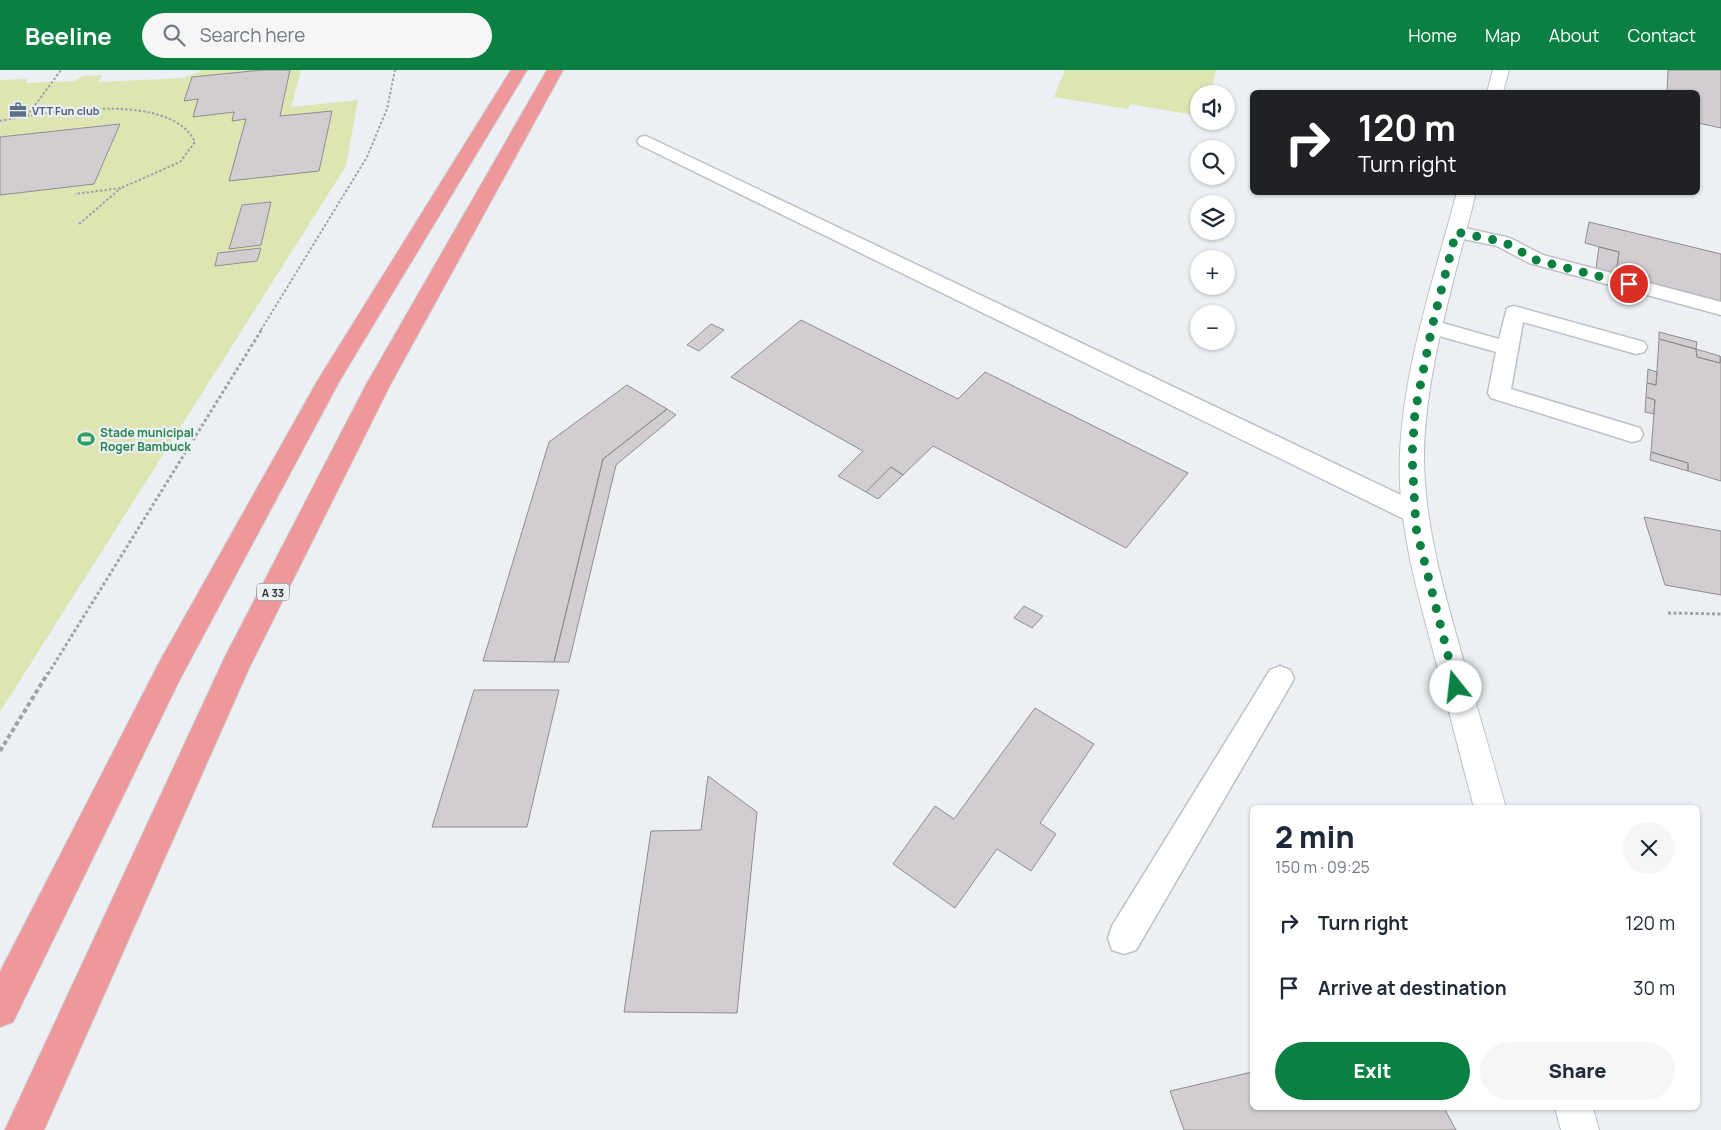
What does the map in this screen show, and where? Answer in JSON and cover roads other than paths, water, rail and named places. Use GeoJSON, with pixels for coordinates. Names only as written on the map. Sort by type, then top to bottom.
{"type":"FeatureCollection","features":[{"type":"Feature","properties":{"kind":"highway"},"geometry":{"type":"LineString","coordinates":[[0,1009],[170,670],[328,380],[519,70]]}},
{"type":"Feature","properties":{"kind":"highway","name":"A 33"},"geometry":{"type":"LineString","coordinates":[[24,1130],[235,666],[378,385],[554,70]]}},
{"type":"Feature","properties":{"kind":"street"},"geometry":{"type":"LineString","coordinates":[[1496,90],[1501,70]]}},
{"type":"Feature","properties":{"kind":"street"},"geometry":{"type":"LineString","coordinates":[[1466,195],[1432,327],[1413,434],[1415,514],[1427,580],[1489,805]]}},
{"type":"Feature","properties":{"kind":"street"},"geometry":{"type":"LineString","coordinates":[[1575,1110],[1580,1130]]}},
{"type":"Feature","properties":{"kind":"lane"},"geometry":{"type":"LineString","coordinates":[[646,141],[1415,514]]}},
{"type":"Feature","properties":{"kind":"lane"},"geometry":{"type":"LineString","coordinates":[[1456,232],[1504,242],[1536,260],[1721,309]]}},
{"type":"Feature","properties":{"kind":"lane"},"geometry":{"type":"LineString","coordinates":[[1632,434],[1499,393],[1514,313],[1636,347]]}},
{"type":"Feature","properties":{"kind":"lane"},"geometry":{"type":"LineString","coordinates":[[1432,327],[1507,348]]}},
{"type":"Feature","properties":{"kind":"lane"},"geometry":{"type":"LineString","coordinates":[[1124,938],[1280,678]]}},
{"type":"Feature","properties":{"kind":"place","name":"VTT Fun club"},"geometry":{"type":"Point","coordinates":[18,110]}},
{"type":"Feature","properties":{"kind":"place","name":"Stade municipal Roger Bambuck"},"geometry":{"type":"Point","coordinates":[86,439]}}]}
